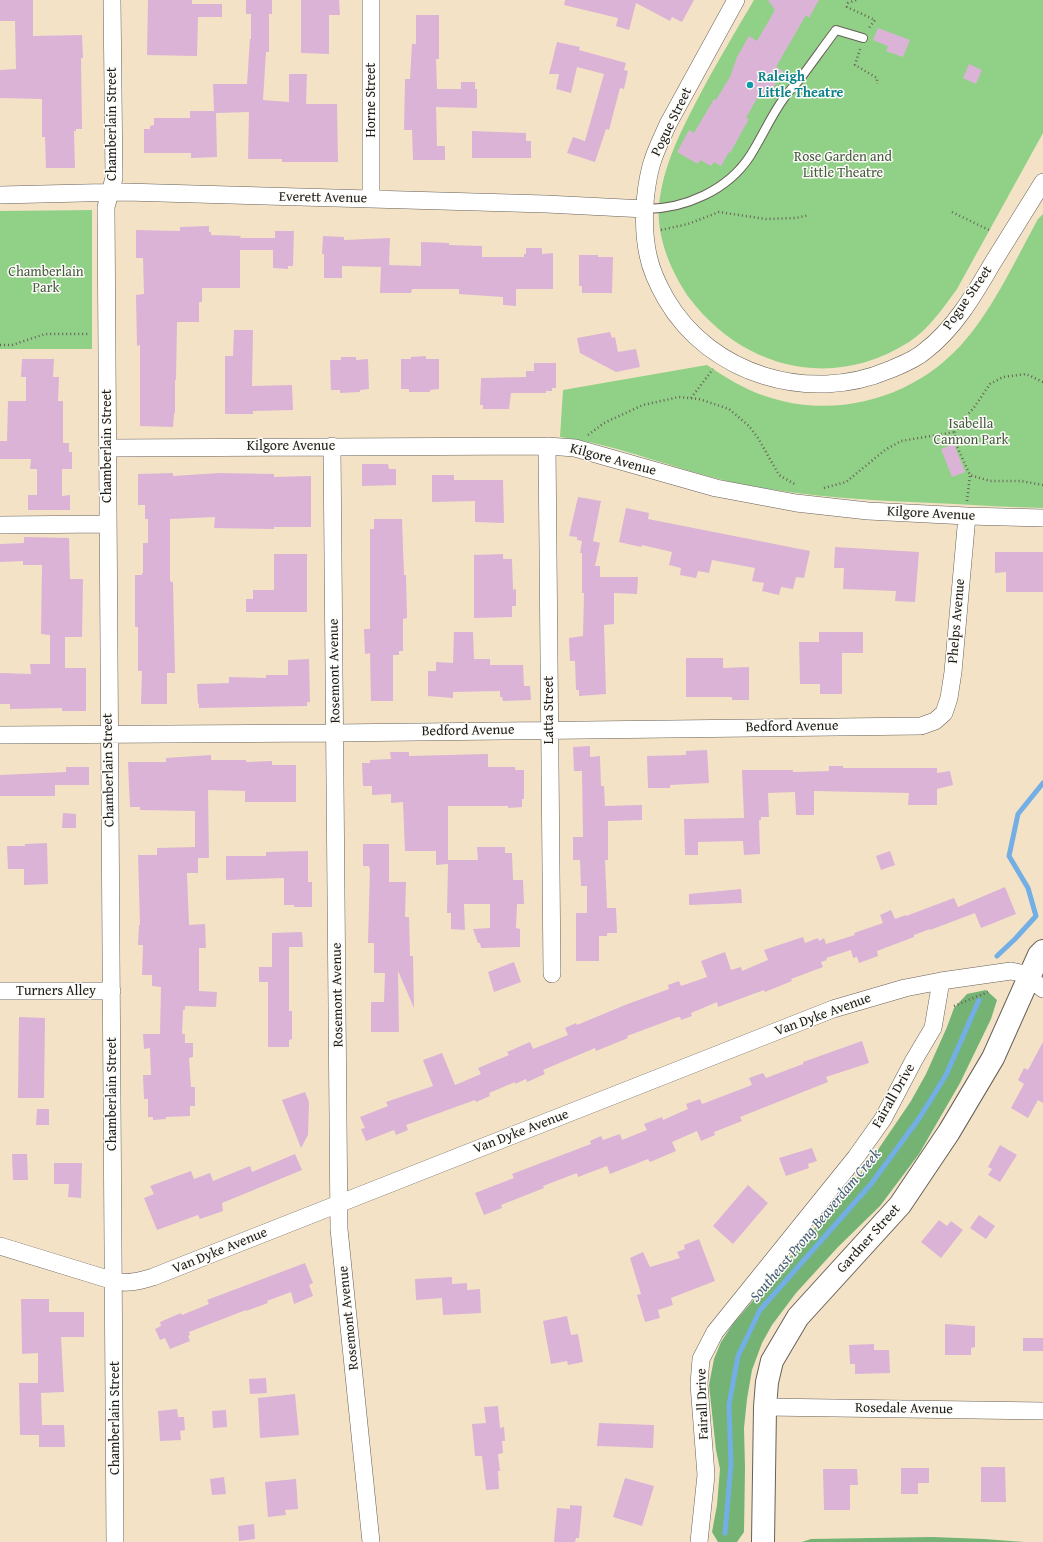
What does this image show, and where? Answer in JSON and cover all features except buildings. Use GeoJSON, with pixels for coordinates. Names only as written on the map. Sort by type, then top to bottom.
{"type":"FeatureCollection","features":[{"type":"Feature","properties":{"kind":"street","name":"Chamberlain Street"},"geometry":{"type":"LineString","coordinates":[[112,0],[114,178],[106,207],[116,1542]]}},
{"type":"Feature","properties":{"kind":"street","name":"Horne Street"},"geometry":{"type":"LineString","coordinates":[[371,0],[371,199]]}},
{"type":"Feature","properties":{"kind":"street","name":"Pogue Street"},"geometry":{"type":"LineString","coordinates":[[736,0],[668,124],[651,166],[645,209],[645,240],[652,270],[661,290],[672,310],[687,329],[702,343],[724,358],[748,370],[795,383],[823,385],[852,382],[905,364],[925,352],[942,336],[962,311],[1043,182]]}},
{"type":"Feature","properties":{"kind":"street","name":"Everett Avenue"},"geometry":{"type":"LineString","coordinates":[[0,195],[111,192],[546,204],[645,209]]}},
{"type":"Feature","properties":{"kind":"street","name":"Kilgore Avenue"},"geometry":{"type":"LineString","coordinates":[[108,448],[332,446],[547,446],[575,448],[663,474],[755,496],[843,509],[966,516],[1043,518]]}},
{"type":"Feature","properties":{"kind":"street","name":"Rosemont Avenue"},"geometry":{"type":"LineString","coordinates":[[332,446],[340,1203],[339,1228],[372,1542]]}},
{"type":"Feature","properties":{"kind":"street","name":"Latta Street"},"geometry":{"type":"LineString","coordinates":[[547,446],[552,974]]}},
{"type":"Feature","properties":{"kind":"street","name":"Phelps Avenue"},"geometry":{"type":"LineString","coordinates":[[935,721],[944,713],[949,698],[953,672],[966,516]]}},
{"type":"Feature","properties":{"kind":"street"},"geometry":{"type":"LineString","coordinates":[[0,525],[108,524]]}},
{"type":"Feature","properties":{"kind":"street","name":"Bedford Avenue"},"geometry":{"type":"LineString","coordinates":[[0,735],[335,733],[921,726],[935,721]]}},
{"type":"Feature","properties":{"kind":"street","name":"Gardner Street"},"geometry":{"type":"LineString","coordinates":[[763,1542],[765,1408],[767,1382],[772,1362],[784,1338],[798,1316],[900,1205],[949,1132],[1036,983],[1040,955],[1043,951]]}},
{"type":"Feature","properties":{"kind":"street","name":"Van Dyke Avenue"},"geometry":{"type":"LineString","coordinates":[[0,1246],[114,1281],[134,1282],[153,1277],[833,1009],[905,988],[941,981],[1011,971],[1018,971],[1036,983]]}},
{"type":"Feature","properties":{"kind":"street","name":"Fairall Drive"},"geometry":{"type":"LineString","coordinates":[[699,1542],[706,1475],[699,1384],[701,1359],[715,1332],[856,1157],[883,1119],[914,1060],[934,1028],[941,981]]}},
{"type":"Feature","properties":{"kind":"street","name":"Turners Alley"},"geometry":{"type":"LineString","coordinates":[[0,992],[112,991]]}},
{"type":"Feature","properties":{"kind":"street","name":"Rosedale Avenue"},"geometry":{"type":"LineString","coordinates":[[765,1408],[1043,1411]]}},
{"type":"Feature","properties":{"kind":"lane"},"geometry":{"type":"LineString","coordinates":[[645,209],[660,209],[685,203],[709,193],[720,186],[730,178],[749,157],[784,98],[836,30],[863,38]]}},
{"type":"Feature","properties":{"kind":"path"},"geometry":{"type":"LineString","coordinates":[[659,230],[688,224],[718,212],[766,219],[796,218],[809,215]]}},
{"type":"Feature","properties":{"kind":"path"},"geometry":{"type":"LineString","coordinates":[[952,212],[991,231]]}},
{"type":"Feature","properties":{"kind":"path"},"geometry":{"type":"LineString","coordinates":[[0,345],[12,345],[45,334],[90,334]]}},
{"type":"Feature","properties":{"kind":"path"},"geometry":{"type":"LineString","coordinates":[[691,398],[713,369]]}},
{"type":"Feature","properties":{"kind":"path"},"geometry":{"type":"LineString","coordinates":[[966,516],[970,475],[955,442],[955,432],[990,384],[1003,377],[1026,374],[1043,382]]}},
{"type":"Feature","properties":{"kind":"path"},"geometry":{"type":"LineString","coordinates":[[575,448],[604,423],[643,405],[679,396],[699,399],[729,409],[749,426],[758,438],[779,475],[793,484],[800,486]]}},
{"type":"Feature","properties":{"kind":"path"},"geometry":{"type":"LineString","coordinates":[[819,490],[846,482],[884,450],[901,441],[955,432]]}},
{"type":"Feature","properties":{"kind":"path"},"geometry":{"type":"LineString","coordinates":[[970,475],[990,481],[1021,481],[1043,485]]}},
{"type":"Feature","properties":{"kind":"path"},"geometry":{"type":"LineString","coordinates":[[951,1007],[992,991]]}},
{"type":"Feature","properties":{"kind":"green space","name":"Rose Garden and Little Theatre"},"geometry":{"type":"Polygon","coordinates":[[[754,0],[1043,0],[1043,133],[957,289],[923,331],[909,342],[880,357],[850,366],[820,368],[791,365],[763,356],[736,342],[712,323],[690,299],[671,267],[660,230],[659,217],[661,191],[668,164],[696,102],[754,0]]]}},
{"type":"Feature","properties":{"kind":"green space","name":"Chamberlain Park"},"geometry":{"type":"Polygon","coordinates":[[[92,210],[92,349],[0,349],[0,211],[92,210]]]}},
{"type":"Feature","properties":{"kind":"green space","name":"Isabella Cannon Park"},"geometry":{"type":"Polygon","coordinates":[[[1043,214],[1043,508],[872,500],[790,492],[714,478],[604,446],[560,437],[563,390],[707,365],[750,390],[765,396],[792,403],[820,406],[848,404],[875,398],[901,389],[925,375],[947,358],[967,338],[987,311],[1014,265],[1038,219],[1043,214]]]}},
{"type":"Feature","properties":{"kind":"green space"},"geometry":{"type":"Polygon","coordinates":[[[986,990],[997,1000],[991,1019],[960,1083],[919,1154],[880,1206],[838,1247],[796,1293],[772,1325],[762,1343],[752,1370],[744,1428],[744,1532],[737,1542],[718,1542],[712,1532],[717,1505],[720,1469],[716,1450],[709,1385],[714,1359],[721,1342],[733,1324],[871,1160],[911,1101],[926,1074],[954,1008],[967,994],[986,990]]]}},
{"type":"Feature","properties":{"kind":"green space"},"geometry":{"type":"Polygon","coordinates":[[[932,1537],[1024,1542],[802,1542],[811,1539],[932,1537]]]}},
{"type":"Feature","properties":{"kind":"waterway","name":"Southeast Prong Beaverdam Creek"},"geometry":{"type":"LineString","coordinates":[[997,956],[1036,916],[1028,888],[1009,856],[1018,814],[1043,783]]}},
{"type":"Feature","properties":{"kind":"waterway","name":"Southeast Prong Beaverdam Creek"},"geometry":{"type":"LineString","coordinates":[[725,1533],[731,1465],[729,1405],[738,1356],[760,1310],[871,1184],[920,1117],[946,1075],[979,1000]]}},
{"type":"Feature","properties":{"kind":"place","name":"Raleigh Little Theatre"},"geometry":{"type":"Point","coordinates":[750,85]}}]}
